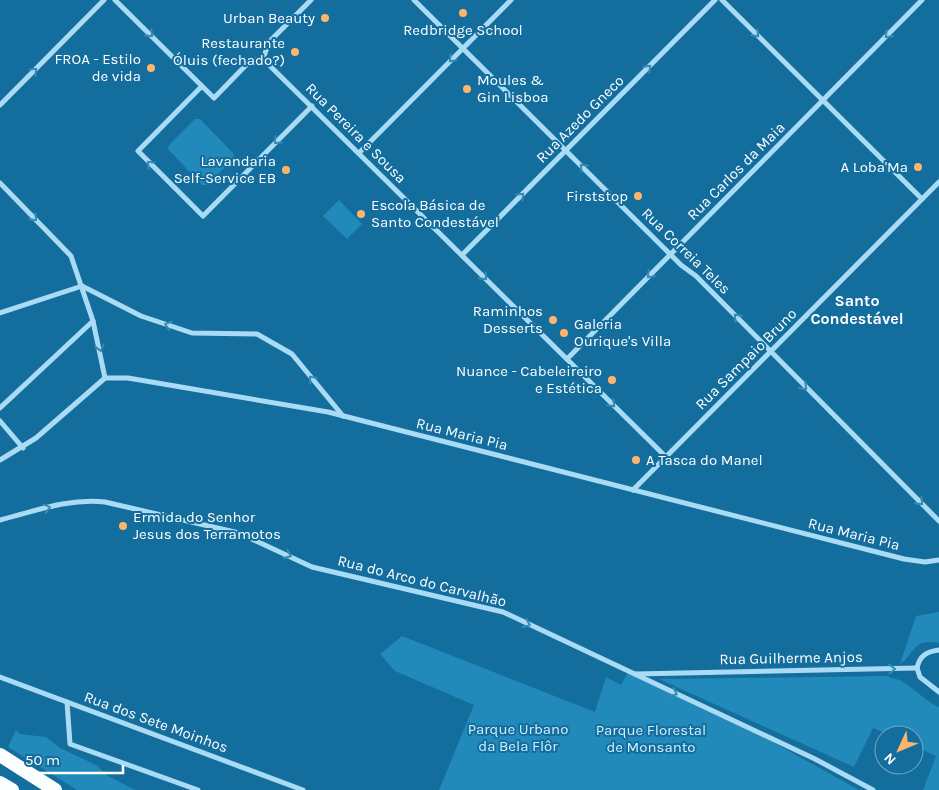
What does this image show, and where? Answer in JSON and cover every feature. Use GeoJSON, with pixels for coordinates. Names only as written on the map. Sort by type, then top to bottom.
{"type":"FeatureCollection","features":[{"type":"Feature","properties":{"kind":"highway"},"geometry":{"type":"LineString","coordinates":[[0,756],[55,790]]}},
{"type":"Feature","properties":{"kind":"highway"},"geometry":{"type":"LineString","coordinates":[[0,783],[12,790]]}},
{"type":"Feature","properties":{"kind":"street"},"geometry":{"type":"LineString","coordinates":[[0,105],[104,0]]}},
{"type":"Feature","properties":{"kind":"street"},"geometry":{"type":"LineString","coordinates":[[115,0],[214,98],[250,61],[263,59],[269,42],[311,0]]}},
{"type":"Feature","properties":{"kind":"street","name":"Rua Correia Teles"},"geometry":{"type":"LineString","coordinates":[[414,0],[670,254],[696,276],[770,353],[939,520]]}},
{"type":"Feature","properties":{"kind":"street"},"geometry":{"type":"LineString","coordinates":[[359,153],[511,0]]}},
{"type":"Feature","properties":{"kind":"street","name":"Rua Azedo Gneco"},"geometry":{"type":"LineString","coordinates":[[462,255],[715,0]]}},
{"type":"Feature","properties":{"kind":"street"},"geometry":{"type":"LineString","coordinates":[[722,0],[922,199]]}},
{"type":"Feature","properties":{"kind":"street","name":"Rua Carlos da Maia"},"geometry":{"type":"LineString","coordinates":[[567,359],[922,0]]}},
{"type":"Feature","properties":{"kind":"street","name":"Rua Pereira e Sousa"},"geometry":{"type":"LineString","coordinates":[[263,59],[666,457]]}},
{"type":"Feature","properties":{"kind":"street"},"geometry":{"type":"LineString","coordinates":[[202,86],[138,151],[203,216],[312,106]]}},
{"type":"Feature","properties":{"kind":"street","name":"Rua Sampaio Bruno"},"geometry":{"type":"LineString","coordinates":[[633,490],[939,182]]}},
{"type":"Feature","properties":{"kind":"street"},"geometry":{"type":"LineString","coordinates":[[0,183],[71,256],[94,321],[105,378],[23,448],[0,460]]}},
{"type":"Feature","properties":{"kind":"street"},"geometry":{"type":"LineString","coordinates":[[0,313],[82,286],[141,316],[192,333],[257,334],[292,354],[344,416]]}},
{"type":"Feature","properties":{"kind":"street"},"geometry":{"type":"LineString","coordinates":[[0,408],[94,321]]}},
{"type":"Feature","properties":{"kind":"street","name":"Rua Maria Pia"},"geometry":{"type":"LineString","coordinates":[[105,378],[128,378],[166,384],[344,416],[904,559],[925,562],[939,560]]}},
{"type":"Feature","properties":{"kind":"street"},"geometry":{"type":"LineString","coordinates":[[0,421],[23,448]]}},
{"type":"Feature","properties":{"kind":"street","name":"Rua do Arco do Carvalhão"},"geometry":{"type":"LineString","coordinates":[[0,520],[63,503],[91,500],[216,526],[239,533],[312,567],[503,612],[815,759],[873,790]]}},
{"type":"Feature","properties":{"kind":"street"},"geometry":{"type":"LineString","coordinates":[[939,650],[927,652],[920,658],[917,668],[924,681],[939,692]]}},
{"type":"Feature","properties":{"kind":"street","name":"Rua Guilherme Anjos"},"geometry":{"type":"LineString","coordinates":[[633,674],[917,668]]}},
{"type":"Feature","properties":{"kind":"street","name":"Rua dos Sete Moinhos"},"geometry":{"type":"LineString","coordinates":[[0,677],[303,790]]}},
{"type":"Feature","properties":{"kind":"street"},"geometry":{"type":"LineString","coordinates":[[68,702],[70,744],[198,790]]}},
{"type":"Feature","properties":{"kind":"green space"},"geometry":{"type":"Polygon","coordinates":[[[195,119],[200,119],[233,153],[234,158],[207,185],[202,185],[168,149],[169,145],[195,119]]]}},
{"type":"Feature","properties":{"kind":"green space"},"geometry":{"type":"Polygon","coordinates":[[[339,200],[362,224],[347,239],[323,216],[339,200]]]}},
{"type":"Feature","properties":{"kind":"green space"},"geometry":{"type":"Polygon","coordinates":[[[939,612],[939,643],[924,642],[919,644],[900,664],[916,616],[939,612]]]}},
{"type":"Feature","properties":{"kind":"green space","name":"Parque Florestal de Monsanto"},"geometry":{"type":"Polygon","coordinates":[[[402,636],[595,712],[606,677],[621,685],[629,670],[771,741],[859,790],[439,790],[474,705],[395,671],[380,654],[402,636]]]}},
{"type":"Feature","properties":{"kind":"green space"},"geometry":{"type":"Polygon","coordinates":[[[889,676],[908,685],[926,700],[939,707],[939,790],[923,790],[936,756],[924,751],[924,725],[874,725],[854,767],[659,679],[889,676]]]}},
{"type":"Feature","properties":{"kind":"green space"},"geometry":{"type":"Polygon","coordinates":[[[16,730],[20,734],[46,737],[60,748],[96,765],[108,776],[135,790],[77,790],[8,747],[16,730]]]}},
{"type":"Feature","properties":{"kind":"place","name":"Redbridge School"},"geometry":{"type":"Point","coordinates":[463,13]}},
{"type":"Feature","properties":{"kind":"place","name":"Urban Beauty"},"geometry":{"type":"Point","coordinates":[325,18]}},
{"type":"Feature","properties":{"kind":"place","name":"Restaurante Óluis (fechado?)"},"geometry":{"type":"Point","coordinates":[295,52]}},
{"type":"Feature","properties":{"kind":"place","name":"FROA - Estilo de vida"},"geometry":{"type":"Point","coordinates":[151,68]}},
{"type":"Feature","properties":{"kind":"place","name":"Moules & Gin Lisboa"},"geometry":{"type":"Point","coordinates":[467,89]}},
{"type":"Feature","properties":{"kind":"place","name":"A Loba'Ma"},"geometry":{"type":"Point","coordinates":[918,167]}},
{"type":"Feature","properties":{"kind":"place","name":"Lavandaria Self-Service EB"},"geometry":{"type":"Point","coordinates":[286,170]}},
{"type":"Feature","properties":{"kind":"place","name":"Firststop"},"geometry":{"type":"Point","coordinates":[638,196]}},
{"type":"Feature","properties":{"kind":"place","name":"Escola Básica de Santo Condestável"},"geometry":{"type":"Point","coordinates":[361,214]}},
{"type":"Feature","properties":{"kind":"place","name":"Raminhos Desserts"},"geometry":{"type":"Point","coordinates":[553,320]}},
{"type":"Feature","properties":{"kind":"place","name":"Galeria Ourique's Villa"},"geometry":{"type":"Point","coordinates":[564,333]}},
{"type":"Feature","properties":{"kind":"place","name":"Nuance - Cabeleireiro e Estética"},"geometry":{"type":"Point","coordinates":[612,380]}},
{"type":"Feature","properties":{"kind":"place","name":"A Tasca do Manel"},"geometry":{"type":"Point","coordinates":[636,460]}},
{"type":"Feature","properties":{"kind":"place","name":"Ermida do Senhor Jesus dos Terramotos"},"geometry":{"type":"Point","coordinates":[123,526]}},
{"type":"Feature","properties":{"kind":"district","name":"Santo Condestável"},"geometry":{"type":"Point","coordinates":[857,309]}},
{"type":"Feature","properties":{"kind":"park label","name":"Parque Urbano da Bela Flôr"},"geometry":{"type":"Point","coordinates":[518,738]}}]}
